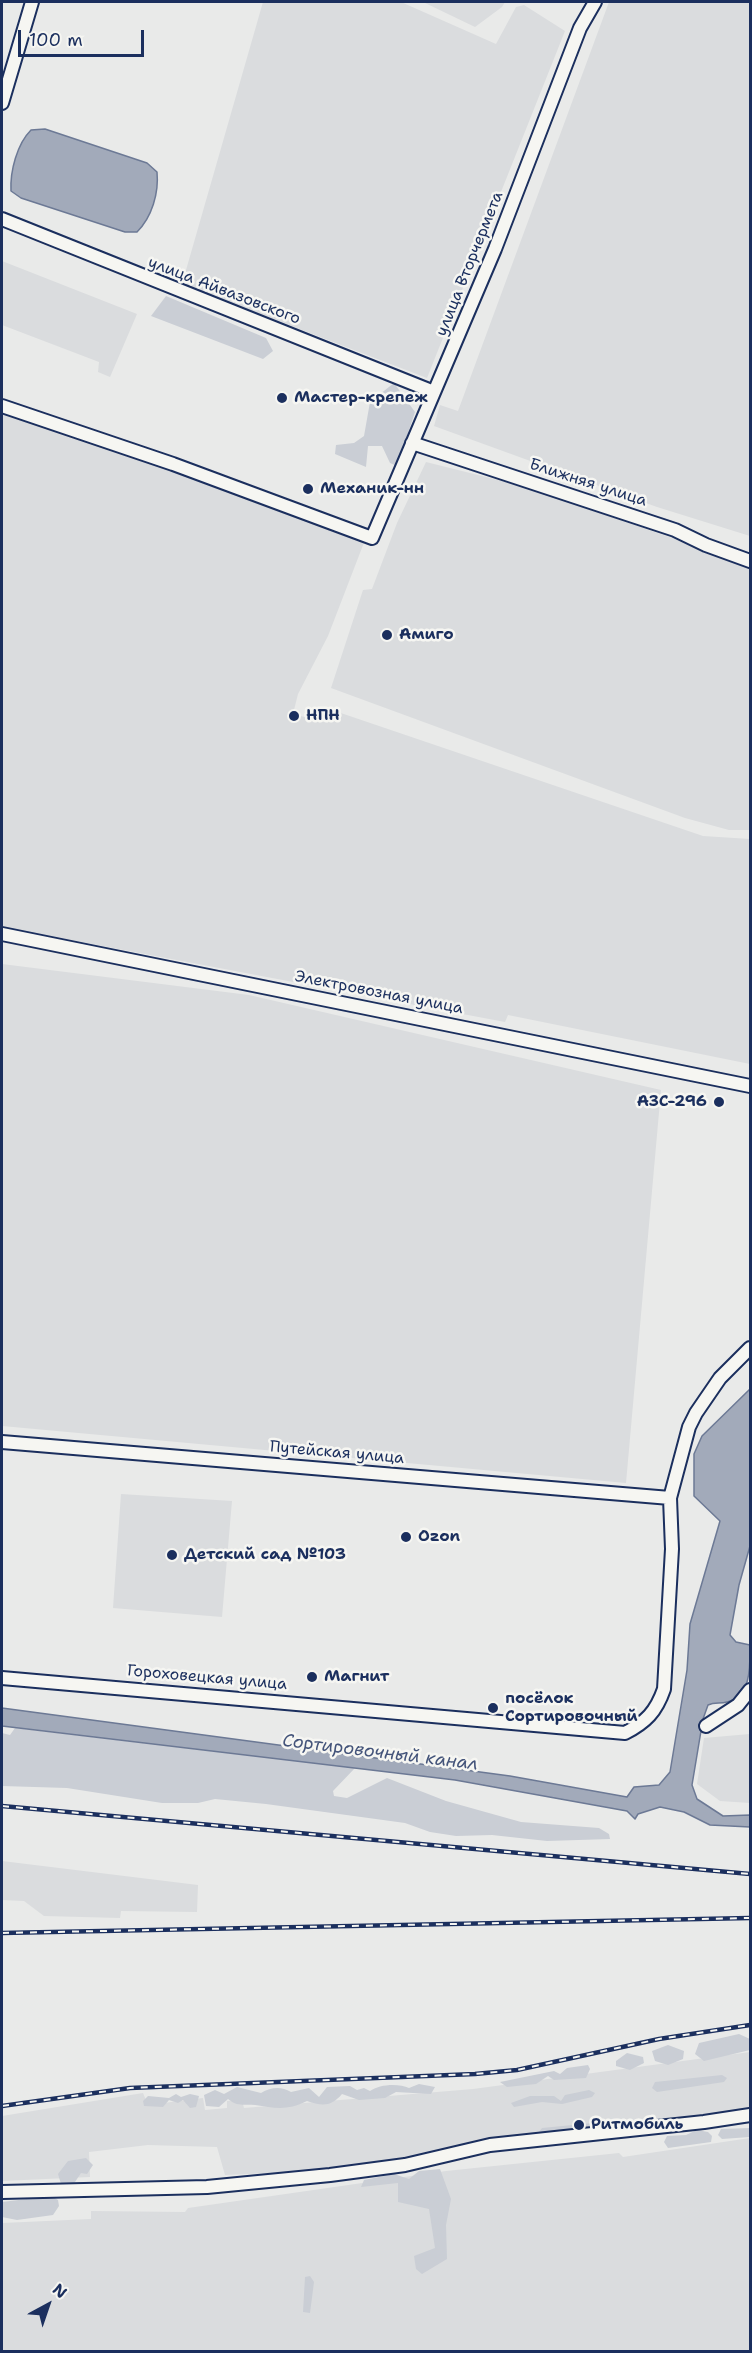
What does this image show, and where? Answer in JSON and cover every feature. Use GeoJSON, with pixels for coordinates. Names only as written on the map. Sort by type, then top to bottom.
{"type":"FeatureCollection","features":[{"type":"Feature","properties":{"kind":"street"},"geometry":{"type":"LineString","coordinates":[[2,103],[32,2]]}},
{"type":"Feature","properties":{"kind":"street","name":"улица Вторчермета"},"geometry":{"type":"LineString","coordinates":[[2,406],[173,464],[372,538],[527,168],[580,28],[595,2]]}},
{"type":"Feature","properties":{"kind":"street","name":"улица Айвазовского"},"geometry":{"type":"LineString","coordinates":[[2,219],[434,392]]}},
{"type":"Feature","properties":{"kind":"street","name":"Ближняя улица"},"geometry":{"type":"LineString","coordinates":[[412,443],[675,530],[706,545],[750,561]]}},
{"type":"Feature","properties":{"kind":"street","name":"Электровозная улица"},"geometry":{"type":"LineString","coordinates":[[2,934],[750,1086]]}},
{"type":"Feature","properties":{"kind":"street"},"geometry":{"type":"LineString","coordinates":[[669,1498],[686,1436],[696,1413],[720,1378],[750,1348]]}},
{"type":"Feature","properties":{"kind":"street","name":"Путейская улица"},"geometry":{"type":"LineString","coordinates":[[2,1442],[669,1498]]}},
{"type":"Feature","properties":{"kind":"street","name":"Гороховецкая улица"},"geometry":{"type":"LineString","coordinates":[[2,1678],[625,1733],[649,1719],[658,1706],[664,1689],[672,1549],[669,1498]]}},
{"type":"Feature","properties":{"kind":"street"},"geometry":{"type":"LineString","coordinates":[[706,1726],[738,1705],[750,1690]]}},
{"type":"Feature","properties":{"kind":"street"},"geometry":{"type":"LineString","coordinates":[[2,2192],[207,2187],[330,2175],[405,2165],[490,2145],[750,2115]]}},
{"type":"Feature","properties":{"kind":"shaded area"},"geometry":{"type":"Polygon","coordinates":[[[263,2],[401,2],[496,44],[516,7],[524,5],[565,31],[427,378],[182,284],[263,2]]]}},
{"type":"Feature","properties":{"kind":"shaded area"},"geometry":{"type":"Polygon","coordinates":[[[423,2],[505,2],[502,7],[475,27],[423,2]]]}},
{"type":"Feature","properties":{"kind":"shaded area"},"geometry":{"type":"Polygon","coordinates":[[[609,2],[750,2],[750,536],[657,507],[434,426],[440,405],[458,411],[609,2]]]}},
{"type":"Feature","properties":{"kind":"shaded area"},"geometry":{"type":"Polygon","coordinates":[[[2,261],[137,314],[110,377],[98,372],[99,362],[2,325],[2,261]]]}},
{"type":"Feature","properties":{"kind":"shaded area"},"geometry":{"type":"Polygon","coordinates":[[[166,296],[266,338],[273,351],[263,359],[151,316],[166,296]]]}},
{"type":"Feature","properties":{"kind":"shaded area"},"geometry":{"type":"Polygon","coordinates":[[[394,383],[415,412],[397,466],[390,463],[382,446],[368,446],[366,467],[335,454],[336,445],[354,443],[364,436],[370,402],[394,383]]]}},
{"type":"Feature","properties":{"kind":"shaded area"},"geometry":{"type":"Polygon","coordinates":[[[2,411],[211,480],[365,540],[328,636],[298,694],[293,714],[324,722],[329,709],[703,836],[750,839],[750,1064],[508,1015],[505,1022],[2,927],[2,411]]]}},
{"type":"Feature","properties":{"kind":"shaded area"},"geometry":{"type":"Polygon","coordinates":[[[426,462],[522,486],[750,565],[750,830],[729,830],[685,818],[331,688],[363,590],[372,589],[397,523],[426,462]]]}},
{"type":"Feature","properties":{"kind":"shaded area"},"geometry":{"type":"Polygon","coordinates":[[[2,964],[249,995],[661,1090],[626,1483],[2,1426],[2,964]]]}},
{"type":"Feature","properties":{"kind":"shaded area","name":"Детский сад №103"},"geometry":{"type":"Polygon","coordinates":[[[121,1494],[232,1501],[222,1617],[113,1608],[121,1494]]]}},
{"type":"Feature","properties":{"kind":"shaded area"},"geometry":{"type":"Polygon","coordinates":[[[15,1728],[355,1768],[333,1791],[334,1796],[347,1798],[387,1778],[446,1801],[521,1822],[599,1828],[609,1834],[610,1839],[547,1841],[492,1835],[456,1836],[430,1832],[405,1823],[266,1804],[215,1799],[198,1803],[162,1803],[67,1788],[2,1786],[2,1733],[10,1735],[15,1728]]]}},
{"type":"Feature","properties":{"kind":"shaded area"},"geometry":{"type":"Polygon","coordinates":[[[750,1734],[750,1803],[720,1801],[697,1784],[704,1738],[750,1734]]]}},
{"type":"Feature","properties":{"kind":"shaded area"},"geometry":{"type":"Polygon","coordinates":[[[2,1861],[198,1885],[197,1912],[121,1911],[120,1918],[44,1916],[24,1901],[2,1900],[2,1861]]]}},
{"type":"Feature","properties":{"kind":"shaded area"},"geometry":{"type":"Polygon","coordinates":[[[739,2034],[750,2039],[750,2050],[704,2061],[695,2054],[699,2043],[739,2034]]]}},
{"type":"Feature","properties":{"kind":"shaded area"},"geometry":{"type":"Polygon","coordinates":[[[668,2045],[684,2051],[683,2059],[668,2065],[655,2061],[652,2051],[668,2045]]]}},
{"type":"Feature","properties":{"kind":"shaded area"},"geometry":{"type":"Polygon","coordinates":[[[750,2052],[750,2111],[502,2140],[340,2170],[225,2175],[217,2147],[148,2145],[89,2152],[90,2177],[2,2181],[2,2116],[143,2093],[148,2105],[203,2098],[205,2110],[227,2108],[227,2101],[242,2100],[244,2108],[473,2089],[750,2052]]]}},
{"type":"Feature","properties":{"kind":"shaded area"},"geometry":{"type":"Polygon","coordinates":[[[627,2053],[643,2057],[644,2063],[630,2070],[616,2066],[616,2061],[627,2053]]]}},
{"type":"Feature","properties":{"kind":"shaded area"},"geometry":{"type":"Polygon","coordinates":[[[588,2065],[590,2069],[586,2078],[554,2080],[548,2076],[536,2084],[507,2087],[500,2082],[554,2071],[560,2074],[567,2068],[588,2065]]]}},
{"type":"Feature","properties":{"kind":"shaded area"},"geometry":{"type":"Polygon","coordinates":[[[722,2075],[727,2078],[724,2082],[657,2092],[652,2088],[655,2082],[722,2075]]]}},
{"type":"Feature","properties":{"kind":"shaded area"},"geometry":{"type":"Polygon","coordinates":[[[419,2084],[435,2087],[431,2094],[396,2092],[385,2098],[359,2100],[342,2094],[326,2104],[307,2101],[281,2108],[238,2104],[228,2099],[219,2107],[206,2106],[204,2095],[215,2090],[224,2094],[237,2087],[261,2093],[276,2088],[291,2092],[309,2088],[319,2097],[327,2087],[350,2086],[357,2090],[364,2088],[370,2091],[389,2085],[409,2088],[419,2084]]]}},
{"type":"Feature","properties":{"kind":"shaded area"},"geometry":{"type":"Polygon","coordinates":[[[589,2090],[595,2093],[592,2097],[562,2104],[542,2102],[514,2107],[511,2103],[530,2096],[554,2096],[561,2101],[565,2095],[589,2090]]]}},
{"type":"Feature","properties":{"kind":"shaded area"},"geometry":{"type":"Polygon","coordinates":[[[176,2094],[181,2097],[190,2094],[199,2096],[196,2107],[190,2108],[183,2100],[178,2103],[169,2100],[163,2107],[144,2106],[143,2101],[148,2096],[169,2098],[176,2094]]]}},
{"type":"Feature","properties":{"kind":"shaded area"},"geometry":{"type":"Polygon","coordinates":[[[593,2123],[597,2127],[593,2130],[536,2136],[542,2128],[593,2123]]]}},
{"type":"Feature","properties":{"kind":"shaded area"},"geometry":{"type":"Polygon","coordinates":[[[750,2128],[750,2137],[722,2139],[718,2135],[721,2129],[750,2128]]]}},
{"type":"Feature","properties":{"kind":"shaded area"},"geometry":{"type":"Polygon","coordinates":[[[697,2130],[708,2132],[712,2136],[711,2142],[668,2148],[664,2142],[667,2136],[686,2135],[697,2130]]]}},
{"type":"Feature","properties":{"kind":"shaded area"},"geometry":{"type":"Polygon","coordinates":[[[750,2138],[750,2351],[2,2352],[2,2223],[91,2219],[91,2211],[185,2212],[188,2208],[446,2171],[619,2153],[623,2157],[750,2138]]]}},
{"type":"Feature","properties":{"kind":"shaded area"},"geometry":{"type":"Polygon","coordinates":[[[86,2158],[93,2165],[87,2174],[81,2173],[73,2185],[61,2184],[58,2174],[68,2161],[86,2158]]]}},
{"type":"Feature","properties":{"kind":"shaded area"},"geometry":{"type":"Polygon","coordinates":[[[440,2169],[451,2199],[446,2225],[447,2259],[422,2274],[416,2269],[414,2256],[435,2248],[429,2209],[398,2202],[398,2183],[361,2187],[364,2180],[394,2174],[409,2179],[419,2171],[440,2169]]]}},
{"type":"Feature","properties":{"kind":"shaded area"},"geometry":{"type":"Polygon","coordinates":[[[51,2196],[58,2200],[59,2206],[53,2215],[17,2220],[2,2217],[2,2202],[51,2196]]]}},
{"type":"Feature","properties":{"kind":"shaded area"},"geometry":{"type":"Polygon","coordinates":[[[310,2276],[314,2282],[310,2313],[303,2312],[305,2277],[310,2276]]]}},
{"type":"Feature","properties":{"kind":"water"},"geometry":{"type":"Polygon","coordinates":[[[45,129],[147,163],[157,172],[157,188],[153,204],[147,219],[137,232],[125,232],[21,198],[11,191],[13,167],[18,150],[31,130],[45,129]]]}},
{"type":"Feature","properties":{"kind":"water"},"geometry":{"type":"Polygon","coordinates":[[[750,1389],[750,1546],[739,1585],[730,1635],[736,1642],[750,1645],[748,1679],[745,1687],[735,1699],[708,1705],[703,1719],[692,1785],[697,1799],[723,1816],[750,1815],[750,1827],[710,1825],[684,1812],[660,1807],[638,1814],[635,1819],[627,1811],[455,1780],[2,1726],[2,1708],[510,1776],[627,1797],[634,1787],[659,1785],[670,1772],[687,1670],[690,1624],[720,1521],[694,1496],[694,1454],[702,1436],[750,1389]]]}},
{"type":"Feature","properties":{"kind":"railway"},"geometry":{"type":"LineString","coordinates":[[2,1806],[750,1874]]}},
{"type":"Feature","properties":{"kind":"railway"},"geometry":{"type":"LineString","coordinates":[[2,1933],[750,1918]]}},
{"type":"Feature","properties":{"kind":"railway"},"geometry":{"type":"LineString","coordinates":[[2,2106],[130,2088],[475,2074],[517,2070],[659,2039],[750,2025]]}},
{"type":"Feature","properties":{"kind":"place","name":"Мастер-крепеж"},"geometry":{"type":"Point","coordinates":[282,398]}},
{"type":"Feature","properties":{"kind":"place","name":"Механик-нн"},"geometry":{"type":"Point","coordinates":[308,489]}},
{"type":"Feature","properties":{"kind":"place","name":"Амиго"},"geometry":{"type":"Point","coordinates":[387,635]}},
{"type":"Feature","properties":{"kind":"place","name":"НПН"},"geometry":{"type":"Point","coordinates":[294,716]}},
{"type":"Feature","properties":{"kind":"place","name":"АЗС-296"},"geometry":{"type":"Point","coordinates":[719,1102]}},
{"type":"Feature","properties":{"kind":"place","name":"Ozon"},"geometry":{"type":"Point","coordinates":[406,1537]}},
{"type":"Feature","properties":{"kind":"place","name":"Детский сад №103"},"geometry":{"type":"Point","coordinates":[172,1555]}},
{"type":"Feature","properties":{"kind":"place","name":"Магнит"},"geometry":{"type":"Point","coordinates":[312,1677]}},
{"type":"Feature","properties":{"kind":"place","name":"посёлок Сортировочный"},"geometry":{"type":"Point","coordinates":[493,1708]}},
{"type":"Feature","properties":{"kind":"place","name":"Ритмобиль"},"geometry":{"type":"Point","coordinates":[579,2125]}},
{"type":"Feature","properties":{"kind":"water label","name":"Сортировочный канал"},"geometry":{"type":"Point","coordinates":[380,1753]}}]}
